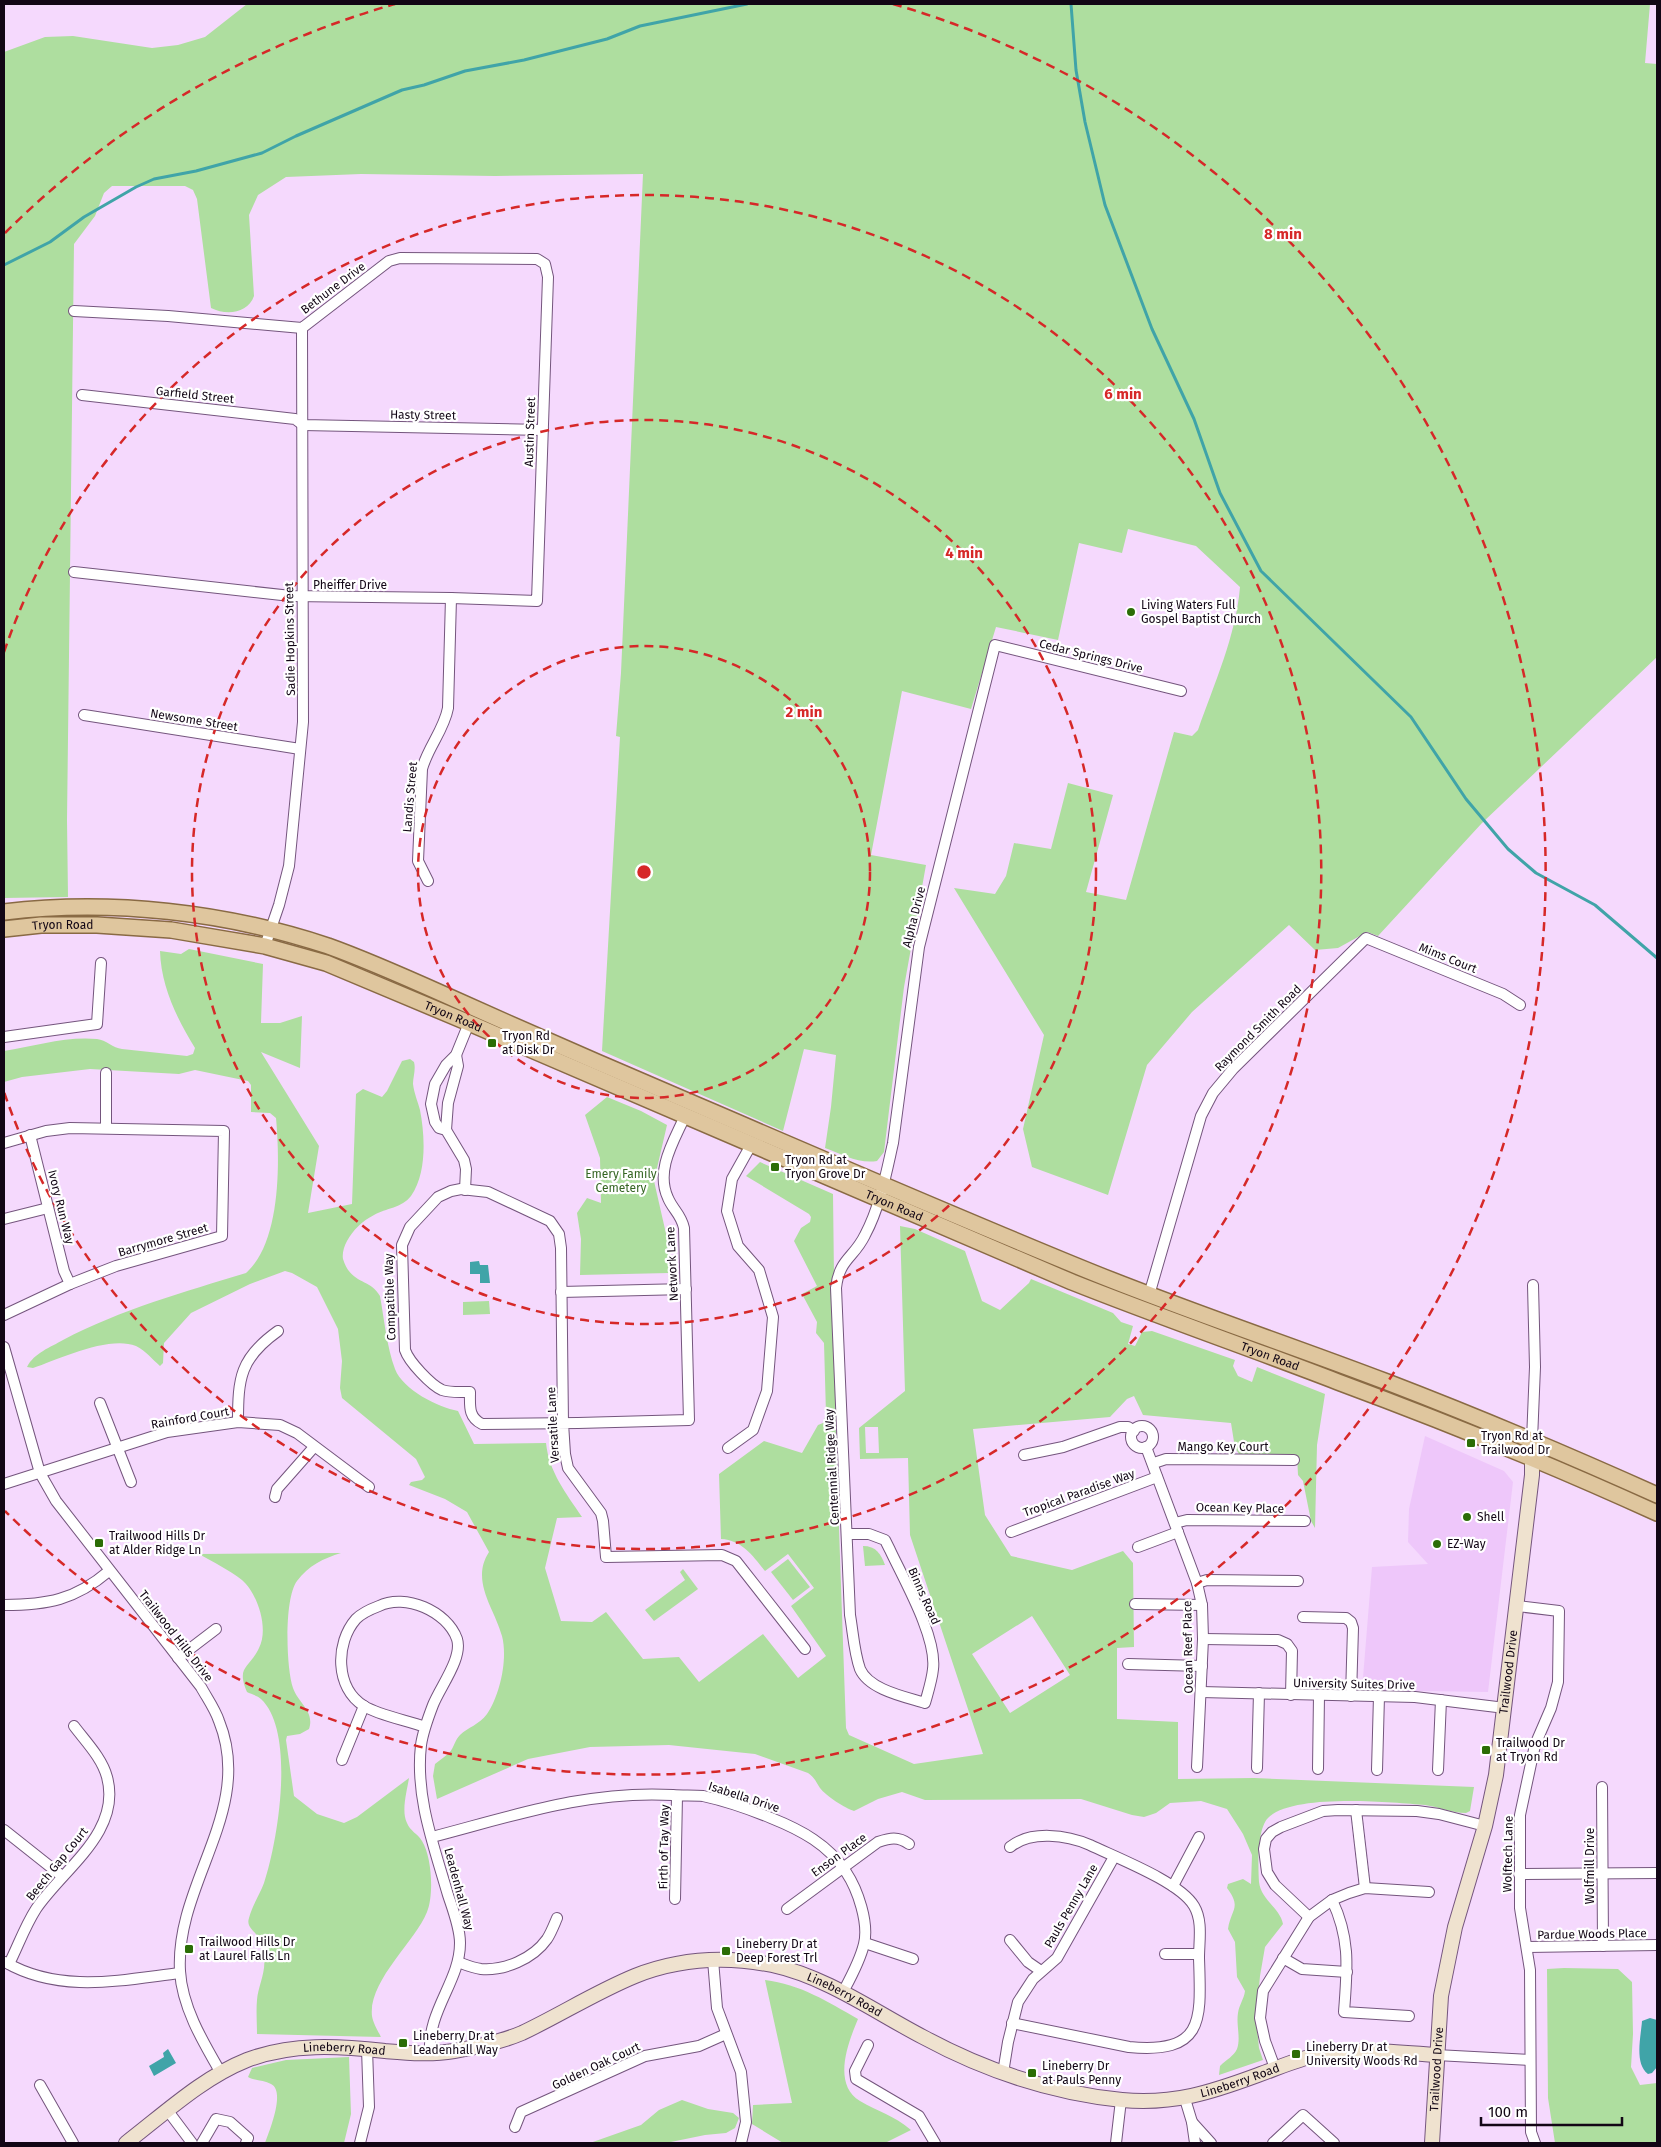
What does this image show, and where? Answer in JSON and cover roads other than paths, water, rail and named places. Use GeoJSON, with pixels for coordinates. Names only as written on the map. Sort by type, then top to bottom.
{"type":"FeatureCollection","features":[{"type":"Feature","properties":{"kind":"main road","name":"Tryon Road"},"geometry":{"type":"LineString","coordinates":[[4,912],[71,908],[147,911],[208,918],[270,930],[331,947],[396,973],[1158,1317],[1359,1390],[1532,1458],[1657,1513]]}},
{"type":"Feature","properties":{"kind":"main road","name":"Tryon Road"},"geometry":{"type":"LineString","coordinates":[[4,929],[70,925],[146,927],[265,946],[326,963],[751,1145],[1148,1295],[1380,1379],[1532,1440],[1657,1495]]}},
{"type":"Feature","properties":{"kind":"street","name":"Bethune Drive"},"geometry":{"type":"LineString","coordinates":[[74,311],[177,316],[302,328],[389,261],[400,258],[537,259],[545,264]]}},
{"type":"Feature","properties":{"kind":"street","name":"Austin Street"},"geometry":{"type":"LineString","coordinates":[[537,601],[548,276],[545,264]]}},
{"type":"Feature","properties":{"kind":"street","name":"Sadie Hopkins Street"},"geometry":{"type":"LineString","coordinates":[[265,946],[283,893],[289,866],[300,749],[303,690],[302,328]]}},
{"type":"Feature","properties":{"kind":"street","name":"Garfield Street"},"geometry":{"type":"LineString","coordinates":[[82,395],[295,419],[302,425]]}},
{"type":"Feature","properties":{"kind":"street","name":"Hasty Street"},"geometry":{"type":"LineString","coordinates":[[302,425],[543,430]]}},
{"type":"Feature","properties":{"kind":"street","name":"Pheiffer Drive"},"geometry":{"type":"LineString","coordinates":[[74,572],[302,597],[451,598],[537,601]]}},
{"type":"Feature","properties":{"kind":"street","name":"Landis Street"},"geometry":{"type":"LineString","coordinates":[[428,881],[418,861],[422,769],[428,750],[446,717],[451,659],[451,598]]}},
{"type":"Feature","properties":{"kind":"street","name":"Cedar Springs Drive"},"geometry":{"type":"LineString","coordinates":[[995,645],[1181,692]]}},
{"type":"Feature","properties":{"kind":"street","name":"Alpha Drive"},"geometry":{"type":"LineString","coordinates":[[880,1193],[893,1142],[919,947],[995,645]]}},
{"type":"Feature","properties":{"kind":"street","name":"Newsome Street"},"geometry":{"type":"LineString","coordinates":[[84,715],[300,749]]}},
{"type":"Feature","properties":{"kind":"street","name":"Mims Court"},"geometry":{"type":"LineString","coordinates":[[1366,938],[1503,994],[1520,1005]]}},
{"type":"Feature","properties":{"kind":"street","name":"Raymond Smith Road"},"geometry":{"type":"LineString","coordinates":[[1148,1295],[1201,1116],[1213,1093],[1233,1069],[1366,938]]}},
{"type":"Feature","properties":{"kind":"street"},"geometry":{"type":"LineString","coordinates":[[4,1037],[97,1024],[101,963]]}},
{"type":"Feature","properties":{"kind":"street"},"geometry":{"type":"LineString","coordinates":[[446,1130],[440,1128],[435,1122],[432,1110],[432,1097],[442,1072],[449,1061],[456,1055],[469,1023]]}},
{"type":"Feature","properties":{"kind":"street"},"geometry":{"type":"LineString","coordinates":[[456,1055],[458,1066],[448,1104],[446,1130],[464,1160],[466,1169],[465,1190]]}},
{"type":"Feature","properties":{"kind":"street"},"geometry":{"type":"LineString","coordinates":[[106,1074],[106,1127]]}},
{"type":"Feature","properties":{"kind":"street","name":"Network Lane"},"geometry":{"type":"LineString","coordinates":[[685,1116],[667,1157],[664,1172],[666,1192],[681,1216],[684,1228],[689,1420]]}},
{"type":"Feature","properties":{"kind":"street","name":"Barrymore Street"},"geometry":{"type":"LineString","coordinates":[[4,1143],[30,1135],[70,1128],[106,1127],[224,1131],[222,1236],[116,1266],[70,1284],[4,1315]]}},
{"type":"Feature","properties":{"kind":"street","name":"Ivory Run Way"},"geometry":{"type":"LineString","coordinates":[[30,1135],[64,1271],[70,1284]]}},
{"type":"Feature","properties":{"kind":"street"},"geometry":{"type":"LineString","coordinates":[[728,1448],[753,1430],[767,1391],[773,1317],[759,1270],[738,1246],[727,1211],[732,1179],[751,1145]]}},
{"type":"Feature","properties":{"kind":"street","name":"Versatile Lane"},"geometry":{"type":"LineString","coordinates":[[465,1190],[488,1192],[542,1216],[554,1225],[560,1239],[565,1454],[568,1468],[601,1513],[606,1557],[722,1555],[730,1557],[736,1561],[804,1649]]}},
{"type":"Feature","properties":{"kind":"street","name":"Compatible Way"},"geometry":{"type":"LineString","coordinates":[[465,1190],[451,1191],[438,1197],[410,1227],[402,1245],[404,1342],[407,1357],[412,1363],[442,1390],[470,1392],[471,1414],[475,1420],[482,1424],[689,1420]]}},
{"type":"Feature","properties":{"kind":"street","name":"Centennial Ridge Way"},"geometry":{"type":"LineString","coordinates":[[880,1193],[866,1234],[846,1259],[840,1271],[836,1288],[850,1614],[861,1671],[883,1689],[926,1703]]}},
{"type":"Feature","properties":{"kind":"street"},"geometry":{"type":"LineString","coordinates":[[4,1220],[48,1208]]}},
{"type":"Feature","properties":{"kind":"street","name":"Trailwood Drive"},"geometry":{"type":"LineString","coordinates":[[1432,2143],[1441,1996],[1449,1952],[1496,1775],[1505,1708],[1532,1475],[1535,1367],[1533,1285]]}},
{"type":"Feature","properties":{"kind":"street"},"geometry":{"type":"LineString","coordinates":[[561,1292],[686,1289]]}},
{"type":"Feature","properties":{"kind":"street"},"geometry":{"type":"LineString","coordinates":[[238,1422],[239,1381],[249,1357],[261,1343],[278,1331]]}},
{"type":"Feature","properties":{"kind":"street","name":"Trailwood Hills Drive"},"geometry":{"type":"LineString","coordinates":[[4,1347],[40,1473],[70,1520],[201,1687],[219,1721],[226,1746],[227,1797],[222,1820],[186,1913],[180,1945],[180,1973],[186,2002],[220,2073]]}},
{"type":"Feature","properties":{"kind":"street"},"geometry":{"type":"LineString","coordinates":[[100,1403],[131,1482]]}},
{"type":"Feature","properties":{"kind":"street","name":"Rainford Court"},"geometry":{"type":"LineString","coordinates":[[4,1484],[167,1432],[238,1422],[280,1425],[297,1433],[369,1487]]}},
{"type":"Feature","properties":{"kind":"street"},"geometry":{"type":"LineString","coordinates":[[1024,1455],[1063,1447],[1120,1427],[1128,1427],[1134,1430],[1144,1427],[1152,1433],[1153,1440],[1146,1447],[1139,1448],[1134,1444],[1131,1437],[1134,1430]]}},
{"type":"Feature","properties":{"kind":"street"},"geometry":{"type":"LineString","coordinates":[[275,1497],[277,1489],[314,1446]]}},
{"type":"Feature","properties":{"kind":"street","name":"Ocean Reef Place"},"geometry":{"type":"LineString","coordinates":[[1146,1447],[1154,1463],[1157,1477],[1198,1583],[1202,1605],[1203,1639],[1197,1767]]}},
{"type":"Feature","properties":{"kind":"street","name":"Mango Key Court"},"geometry":{"type":"LineString","coordinates":[[1154,1463],[1166,1459],[1294,1460]]}},
{"type":"Feature","properties":{"kind":"street","name":"Tropical Paradise Way"},"geometry":{"type":"LineString","coordinates":[[1010,1532],[1157,1477]]}},
{"type":"Feature","properties":{"kind":"street","name":"Ocean Key Place"},"geometry":{"type":"LineString","coordinates":[[1138,1548],[1177,1528],[1188,1520],[1305,1521]]}},
{"type":"Feature","properties":{"kind":"street","name":"Binns Road"},"geometry":{"type":"LineString","coordinates":[[847,1534],[869,1534],[885,1540],[890,1550],[925,1628],[933,1652],[934,1668],[926,1703]]}},
{"type":"Feature","properties":{"kind":"street"},"geometry":{"type":"LineString","coordinates":[[4,1605],[33,1605],[65,1598],[92,1586],[109,1571]]}},
{"type":"Feature","properties":{"kind":"street"},"geometry":{"type":"LineString","coordinates":[[1198,1583],[1207,1580],[1298,1581]]}},
{"type":"Feature","properties":{"kind":"street","name":"Leadenhall Way"},"geometry":{"type":"LineString","coordinates":[[364,1706],[348,1689],[343,1674],[341,1655],[343,1644],[356,1619],[366,1612],[394,1600],[408,1601],[428,1609],[450,1626],[457,1639],[458,1652],[433,1703],[425,1726],[420,1772],[427,1822],[460,1941],[458,1962],[432,2027],[430,2054]]}},
{"type":"Feature","properties":{"kind":"street"},"geometry":{"type":"LineString","coordinates":[[1135,1604],[1202,1605]]}},
{"type":"Feature","properties":{"kind":"street","name":"Wolftech Lane"},"geometry":{"type":"LineString","coordinates":[[1517,1606],[1559,1611],[1558,1682],[1551,1708],[1535,1745],[1520,1815],[1520,1908],[1528,1947],[1530,1970],[1531,2132],[1535,2143]]}},
{"type":"Feature","properties":{"kind":"street"},"geometry":{"type":"LineString","coordinates":[[1303,1617],[1346,1618],[1351,1622],[1353,1628],[1351,1696]]}},
{"type":"Feature","properties":{"kind":"street"},"geometry":{"type":"LineString","coordinates":[[178,1658],[216,1629]]}},
{"type":"Feature","properties":{"kind":"street"},"geometry":{"type":"LineString","coordinates":[[1203,1639],[1278,1640],[1288,1644],[1292,1651],[1291,1695]]}},
{"type":"Feature","properties":{"kind":"street"},"geometry":{"type":"LineString","coordinates":[[1128,1664],[1202,1666]]}},
{"type":"Feature","properties":{"kind":"street","name":"University Suites Drive"},"geometry":{"type":"LineString","coordinates":[[1201,1692],[1379,1696],[1441,1700],[1505,1708]]}},
{"type":"Feature","properties":{"kind":"street"},"geometry":{"type":"LineString","coordinates":[[1257,1768],[1259,1693]]}},
{"type":"Feature","properties":{"kind":"street"},"geometry":{"type":"LineString","coordinates":[[1318,1769],[1319,1696]]}},
{"type":"Feature","properties":{"kind":"street"},"geometry":{"type":"LineString","coordinates":[[1377,1770],[1379,1696]]}},
{"type":"Feature","properties":{"kind":"street"},"geometry":{"type":"LineString","coordinates":[[1438,1770],[1441,1700]]}},
{"type":"Feature","properties":{"kind":"street"},"geometry":{"type":"LineString","coordinates":[[342,1760],[364,1706],[425,1726]]}},
{"type":"Feature","properties":{"kind":"street","name":"Beech Gap Court"},"geometry":{"type":"LineString","coordinates":[[7,1963],[36,1910],[62,1876],[98,1835],[107,1815],[110,1795],[107,1776],[100,1761],[74,1726]]}},
{"type":"Feature","properties":{"kind":"street","name":"Wolfmill Drive"},"geometry":{"type":"LineString","coordinates":[[1602,1787],[1603,1946]]}},
{"type":"Feature","properties":{"kind":"street","name":"Isabella Drive"},"geometry":{"type":"LineString","coordinates":[[432,1837],[589,1798],[654,1794],[701,1796],[754,1811],[791,1826],[812,1838],[834,1855],[852,1882],[858,1895],[865,1928],[865,1943],[852,1976],[843,1992]]}},
{"type":"Feature","properties":{"kind":"street","name":"Firth of Tay Way"},"geometry":{"type":"LineString","coordinates":[[675,1899],[677,1796]]}},
{"type":"Feature","properties":{"kind":"street"},"geometry":{"type":"LineString","coordinates":[[1356,1810],[1365,1888]]}},
{"type":"Feature","properties":{"kind":"street"},"geometry":{"type":"LineString","coordinates":[[1309,1917],[1274,1885],[1265,1861],[1266,1840],[1272,1832],[1306,1816],[1323,1811],[1356,1810],[1418,1811],[1439,1814],[1484,1826]]}},
{"type":"Feature","properties":{"kind":"street"},"geometry":{"type":"LineString","coordinates":[[4,1830],[62,1876]]}},
{"type":"Feature","properties":{"kind":"street"},"geometry":{"type":"LineString","coordinates":[[1010,1847],[1018,1841],[1033,1836],[1076,1839],[1173,1886],[1187,1896],[1195,1906],[1199,1926],[1200,2012],[1195,2028],[1186,2039],[1170,2046],[1146,2049],[1012,2023]]}},
{"type":"Feature","properties":{"kind":"street"},"geometry":{"type":"LineString","coordinates":[[1173,1886],[1199,1837]]}},
{"type":"Feature","properties":{"kind":"street","name":"Enson Place"},"geometry":{"type":"LineString","coordinates":[[787,1909],[878,1842],[890,1838],[902,1839],[909,1844]]}},
{"type":"Feature","properties":{"kind":"street","name":"Pauls Penny Lane"},"geometry":{"type":"LineString","coordinates":[[1003,2073],[1012,2023],[1018,2002],[1033,1979],[1057,1958],[1114,1857]]}},
{"type":"Feature","properties":{"kind":"street"},"geometry":{"type":"LineString","coordinates":[[1519,1874],[1657,1873]]}},
{"type":"Feature","properties":{"kind":"street"},"geometry":{"type":"LineString","coordinates":[[1275,2068],[1262,2030],[1260,2013],[1263,1991],[1309,1917],[1332,1900],[1365,1888],[1429,1892]]}},
{"type":"Feature","properties":{"kind":"street"},"geometry":{"type":"LineString","coordinates":[[1332,1900],[1339,1915],[1347,1944],[1344,2012],[1409,2016]]}},
{"type":"Feature","properties":{"kind":"street"},"geometry":{"type":"LineString","coordinates":[[458,1962],[479,1969],[495,1969],[508,1966],[534,1952],[546,1940],[557,1918]]}},
{"type":"Feature","properties":{"kind":"street"},"geometry":{"type":"LineString","coordinates":[[1010,1940],[1028,1962],[1041,1971]]}},
{"type":"Feature","properties":{"kind":"street"},"geometry":{"type":"LineString","coordinates":[[865,1943],[913,1959]]}},
{"type":"Feature","properties":{"kind":"street","name":"Pardue Woods Place"},"geometry":{"type":"LineString","coordinates":[[1528,1947],[1657,1945]]}},
{"type":"Feature","properties":{"kind":"street"},"geometry":{"type":"LineString","coordinates":[[1166,1954],[1199,1954]]}},
{"type":"Feature","properties":{"kind":"street"},"geometry":{"type":"LineString","coordinates":[[1283,1958],[1302,1969],[1347,1972]]}},
{"type":"Feature","properties":{"kind":"street"},"geometry":{"type":"LineString","coordinates":[[713,1960],[717,2008],[741,2072],[746,2122],[741,2143]]}},
{"type":"Feature","properties":{"kind":"street","name":"Lineberry Road"},"geometry":{"type":"LineString","coordinates":[[126,2143],[220,2073],[248,2060],[288,2049],[330,2046],[430,2054],[454,2051],[503,2040],[520,2033],[632,1977],[675,1964],[713,1960],[755,1962],[782,1968],[843,1992],[928,2040],[1003,2073],[1061,2089],[1121,2100],[1153,2102],[1185,2099],[1318,2055],[1344,2052],[1381,2052],[1436,2055]]}},
{"type":"Feature","properties":{"kind":"street"},"geometry":{"type":"LineString","coordinates":[[7,1963],[35,1976],[63,1982],[87,1983],[180,1973]]}},
{"type":"Feature","properties":{"kind":"street","name":"Golden Oak Court"},"geometry":{"type":"LineString","coordinates":[[515,2127],[521,2112],[598,2079],[626,2064],[659,2052],[698,2046],[726,2034]]}},
{"type":"Feature","properties":{"kind":"street"},"geometry":{"type":"LineString","coordinates":[[868,2045],[855,2070],[856,2079],[919,2116],[935,2143]]}},
{"type":"Feature","properties":{"kind":"street"},"geometry":{"type":"LineString","coordinates":[[360,2143],[369,2107],[367,2049]]}},
{"type":"Feature","properties":{"kind":"street"},"geometry":{"type":"LineString","coordinates":[[1436,2055],[1530,2060]]}},
{"type":"Feature","properties":{"kind":"street"},"geometry":{"type":"LineString","coordinates":[[40,2085],[73,2143]]}},
{"type":"Feature","properties":{"kind":"street"},"geometry":{"type":"LineString","coordinates":[[1185,2099],[1196,2142]]}},
{"type":"Feature","properties":{"kind":"street"},"geometry":{"type":"LineString","coordinates":[[1117,2141],[1121,2100]]}},
{"type":"Feature","properties":{"kind":"street"},"geometry":{"type":"LineString","coordinates":[[168,2111],[192,2143]]}},
{"type":"Feature","properties":{"kind":"street"},"geometry":{"type":"LineString","coordinates":[[1273,2143],[1302,2115],[1334,2143]]}},
{"type":"Feature","properties":{"kind":"street"},"geometry":{"type":"LineString","coordinates":[[202,2143],[216,2119],[230,2122],[248,2138],[246,2143]]}},
{"type":"Feature","properties":{"kind":"street"},"geometry":{"type":"LineString","coordinates":[[1192,2122],[1211,2143]]}},
{"type":"Feature","properties":{"kind":"waterway"},"geometry":{"type":"LineString","coordinates":[[4,265],[50,242],[84,217],[136,187],[154,179],[196,171],[262,153],[296,136],[402,90],[424,85],[465,71],[524,60],[607,39],[640,26],[747,4]]}},
{"type":"Feature","properties":{"kind":"waterway"},"geometry":{"type":"LineString","coordinates":[[1071,4],[1076,70],[1085,122],[1105,205],[1152,329],[1194,419],[1220,493],[1261,571],[1411,717],[1466,799],[1508,849],[1536,873],[1595,905],[1657,958]]}},
{"type":"Feature","properties":{"kind":"place","name":"Living Waters Full Gospel Baptist Church"},"geometry":{"type":"Point","coordinates":[1131,612]}},
{"type":"Feature","properties":{"kind":"place","name":"Tryon Rd at Disk Dr"},"geometry":{"type":"Point","coordinates":[492,1043]}},
{"type":"Feature","properties":{"kind":"place","name":"Tryon Rd at Tryon Grove Dr"},"geometry":{"type":"Point","coordinates":[775,1167]}},
{"type":"Feature","properties":{"kind":"place","name":"Tryon Rd at Trailwood Dr"},"geometry":{"type":"Point","coordinates":[1471,1443]}},
{"type":"Feature","properties":{"kind":"place","name":"Shell"},"geometry":{"type":"Point","coordinates":[1467,1517]}},
{"type":"Feature","properties":{"kind":"place","name":"Trailwood Hills Dr at Alder Ridge Ln"},"geometry":{"type":"Point","coordinates":[99,1543]}},
{"type":"Feature","properties":{"kind":"place","name":"EZ-Way"},"geometry":{"type":"Point","coordinates":[1437,1544]}},
{"type":"Feature","properties":{"kind":"place","name":"Trailwood Dr at Tryon Rd"},"geometry":{"type":"Point","coordinates":[1486,1750]}},
{"type":"Feature","properties":{"kind":"place","name":"Trailwood Hills Dr at Laurel Falls Ln"},"geometry":{"type":"Point","coordinates":[189,1949]}},
{"type":"Feature","properties":{"kind":"place","name":"Lineberry Dr at Deep Forest Trl"},"geometry":{"type":"Point","coordinates":[726,1951]}},
{"type":"Feature","properties":{"kind":"place","name":"Lineberry Dr at Leadenhall Way"},"geometry":{"type":"Point","coordinates":[403,2043]}},
{"type":"Feature","properties":{"kind":"place","name":"Lineberry Dr at University Woods Rd"},"geometry":{"type":"Point","coordinates":[1296,2054]}},
{"type":"Feature","properties":{"kind":"place","name":"Lineberry Dr at Pauls Penny"},"geometry":{"type":"Point","coordinates":[1032,2073]}},
{"type":"Feature","properties":{"kind":"park label","name":"Emery Family Cemetery"},"geometry":{"type":"Point","coordinates":[621,1181]}}]}
